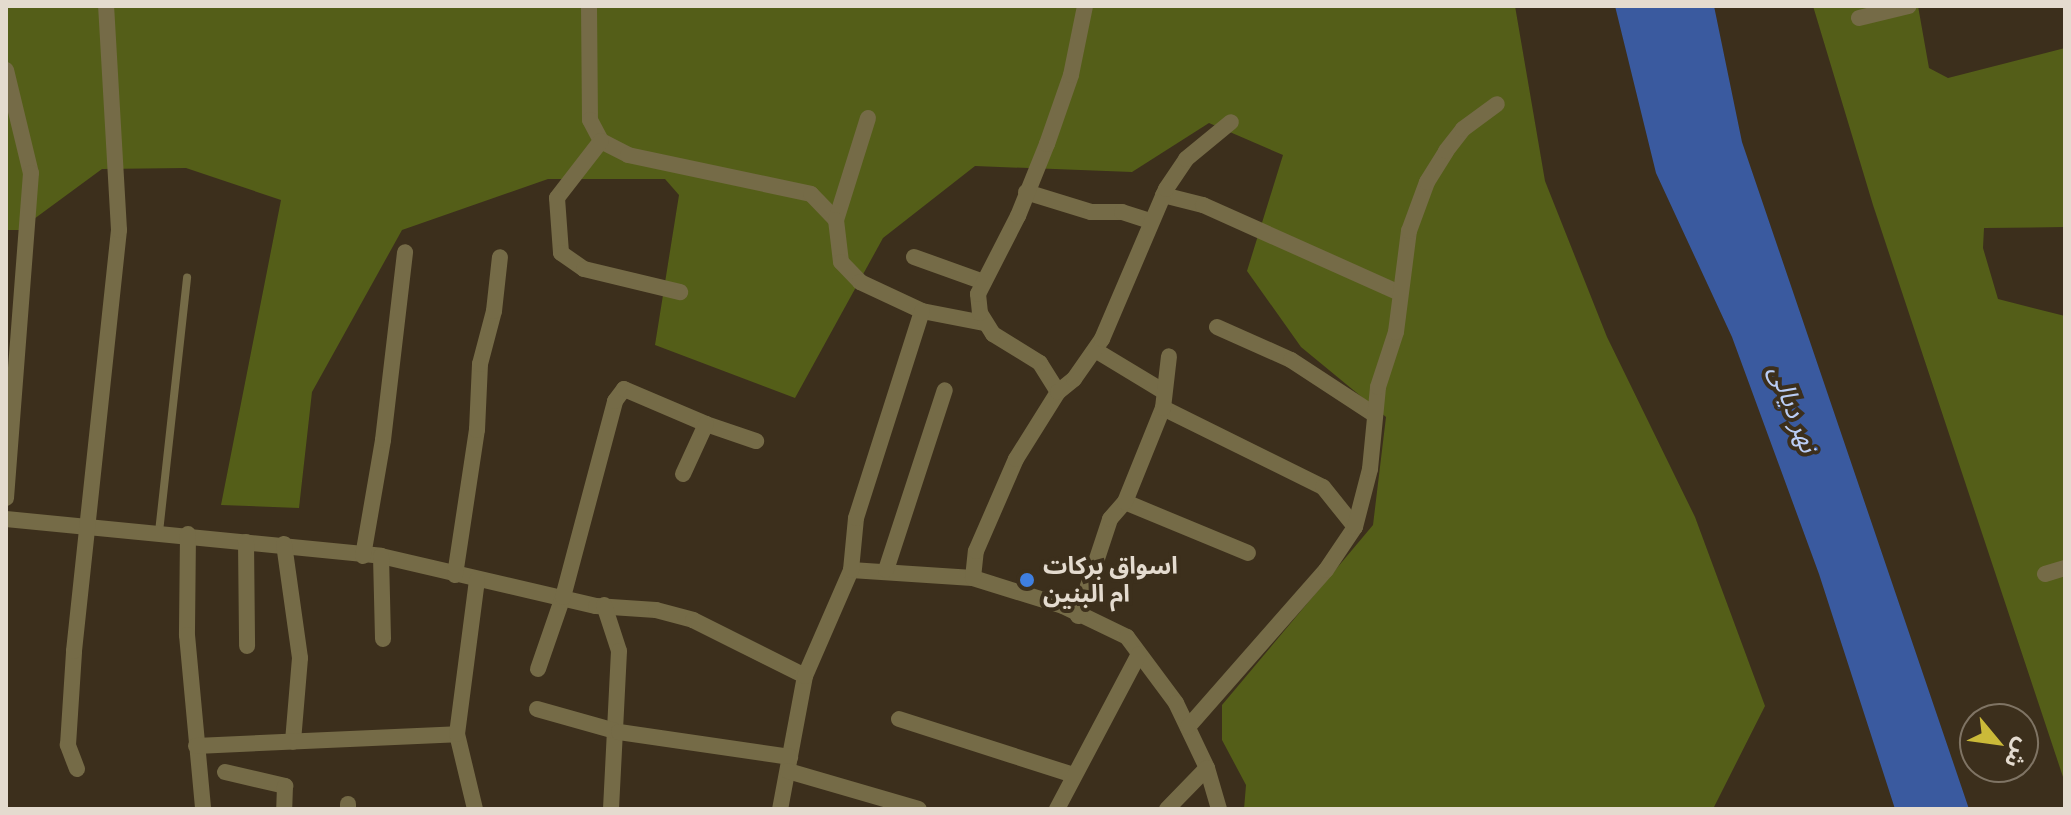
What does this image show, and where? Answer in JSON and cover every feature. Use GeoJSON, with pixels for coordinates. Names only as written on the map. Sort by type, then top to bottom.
{"type":"FeatureCollection","features":[{"type":"Feature","properties":{"kind":"street"},"geometry":{"type":"LineString","coordinates":[[77,769],[68,745],[85,526],[119,230],[106,6]]}},
{"type":"Feature","properties":{"kind":"street"},"geometry":{"type":"LineString","coordinates":[[589,6],[590,120],[601,141],[628,155],[811,194],[836,220]]}},
{"type":"Feature","properties":{"kind":"street"},"geometry":{"type":"LineString","coordinates":[[984,323],[978,294],[1026,192],[1071,75],[1085,6]]}},
{"type":"Feature","properties":{"kind":"street"},"geometry":{"type":"LineString","coordinates":[[1859,18],[1909,6]]}},
{"type":"Feature","properties":{"kind":"street"},"geometry":{"type":"LineString","coordinates":[[6,70],[31,173],[6,498]]}},
{"type":"Feature","properties":{"kind":"street"},"geometry":{"type":"LineString","coordinates":[[1188,727],[1326,570],[1355,527],[1409,231],[1427,182],[1463,129],[1497,104]]}},
{"type":"Feature","properties":{"kind":"street"},"geometry":{"type":"LineString","coordinates":[[868,118],[836,220],[841,262],[860,282],[922,311],[984,323],[1011,347],[1040,363],[1058,392]]}},
{"type":"Feature","properties":{"kind":"street"},"geometry":{"type":"LineString","coordinates":[[973,578],[976,551],[1016,459],[1058,392],[1095,350],[1163,195],[1186,159],[1231,122]]}},
{"type":"Feature","properties":{"kind":"street"},"geometry":{"type":"LineString","coordinates":[[601,141],[557,198],[561,253],[584,269],[680,292]]}},
{"type":"Feature","properties":{"kind":"street"},"geometry":{"type":"LineString","coordinates":[[1026,192],[1091,212],[1122,212],[1150,221]]}},
{"type":"Feature","properties":{"kind":"street"},"geometry":{"type":"LineString","coordinates":[[1163,195],[1203,205],[1400,293]]}},
{"type":"Feature","properties":{"kind":"street"},"geometry":{"type":"LineString","coordinates":[[363,556],[383,440],[405,252]]}},
{"type":"Feature","properties":{"kind":"street"},"geometry":{"type":"LineString","coordinates":[[455,575],[477,430],[480,364],[500,257]]}},
{"type":"Feature","properties":{"kind":"street"},"geometry":{"type":"LineString","coordinates":[[914,257],[984,282]]}},
{"type":"Feature","properties":{"kind":"street"},"geometry":{"type":"LineString","coordinates":[[780,809],[805,676],[851,570],[856,518],[922,311]]}},
{"type":"Feature","properties":{"kind":"street"},"geometry":{"type":"LineString","coordinates":[[1217,327],[1291,360],[1375,415]]}},
{"type":"Feature","properties":{"kind":"street"},"geometry":{"type":"LineString","coordinates":[[1095,350],[1163,400],[1323,487],[1355,527]]}},
{"type":"Feature","properties":{"kind":"street"},"geometry":{"type":"LineString","coordinates":[[1078,616],[1110,519],[1125,502],[1163,400],[1169,356]]}},
{"type":"Feature","properties":{"kind":"street"},"geometry":{"type":"LineString","coordinates":[[538,669],[563,597],[615,401],[624,389],[706,424],[756,441]]}},
{"type":"Feature","properties":{"kind":"street"},"geometry":{"type":"LineString","coordinates":[[886,570],[945,390]]}},
{"type":"Feature","properties":{"kind":"street"},"geometry":{"type":"LineString","coordinates":[[683,474],[706,424]]}},
{"type":"Feature","properties":{"kind":"street"},"geometry":{"type":"LineString","coordinates":[[1125,502],[1248,553]]}},
{"type":"Feature","properties":{"kind":"street"},"geometry":{"type":"LineString","coordinates":[[6,519],[188,534],[381,556],[455,575],[693,620],[805,676]]}},
{"type":"Feature","properties":{"kind":"street"},"geometry":{"type":"LineString","coordinates":[[188,534],[187,635],[203,809]]}},
{"type":"Feature","properties":{"kind":"street"},"geometry":{"type":"LineString","coordinates":[[246,542],[247,646]]}},
{"type":"Feature","properties":{"kind":"street"},"geometry":{"type":"LineString","coordinates":[[284,544],[300,658],[293,742]]}},
{"type":"Feature","properties":{"kind":"street"},"geometry":{"type":"LineString","coordinates":[[381,556],[383,639]]}},
{"type":"Feature","properties":{"kind":"street"},"geometry":{"type":"LineString","coordinates":[[2045,574],[2065,568]]}},
{"type":"Feature","properties":{"kind":"street"},"geometry":{"type":"LineString","coordinates":[[851,570],[973,578],[1063,606],[1078,616],[1127,637],[1188,727],[1207,768],[1219,809]]}},
{"type":"Feature","properties":{"kind":"street"},"geometry":{"type":"LineString","coordinates":[[475,809],[457,734],[477,579]]}},
{"type":"Feature","properties":{"kind":"street"},"geometry":{"type":"LineString","coordinates":[[604,605],[619,651],[619,732],[611,809]]}},
{"type":"Feature","properties":{"kind":"street"},"geometry":{"type":"LineString","coordinates":[[1057,809],[1139,654]]}},
{"type":"Feature","properties":{"kind":"street"},"geometry":{"type":"LineString","coordinates":[[537,709],[619,732],[789,764],[919,809]]}},
{"type":"Feature","properties":{"kind":"street"},"geometry":{"type":"LineString","coordinates":[[899,719],[1073,775]]}},
{"type":"Feature","properties":{"kind":"street"},"geometry":{"type":"LineString","coordinates":[[196,746],[457,734]]}},
{"type":"Feature","properties":{"kind":"street"},"geometry":{"type":"LineString","coordinates":[[1167,809],[1207,768]]}},
{"type":"Feature","properties":{"kind":"street"},"geometry":{"type":"LineString","coordinates":[[225,772],[285,786],[284,809]]}},
{"type":"Feature","properties":{"kind":"lane"},"geometry":{"type":"LineString","coordinates":[[159,532],[187,278]]}},
{"type":"Feature","properties":{"kind":"green space"},"geometry":{"type":"Polygon","coordinates":[[[6,6],[1515,6],[1545,181],[1607,337],[1695,517],[1765,706],[1713,809],[1244,809],[1246,785],[1222,740],[1222,705],[1373,525],[1386,417],[1301,347],[1247,271],[1283,155],[1209,123],[1132,172],[975,166],[883,238],[795,398],[655,345],[679,195],[665,179],[548,179],[402,230],[312,392],[299,508],[221,505],[281,200],[186,168],[102,169],[19,230],[6,230],[6,6]]]}},
{"type":"Feature","properties":{"kind":"green space"},"geometry":{"type":"Polygon","coordinates":[[[1813,6],[1918,6],[1929,68],[1948,78],[2065,48],[2065,227],[1984,228],[1983,248],[1998,299],[2065,316],[2065,783],[2039,703],[1873,205],[1813,6]]]}},
{"type":"Feature","properties":{"kind":"water","name":"نهر ديالى"},"geometry":{"type":"Polygon","coordinates":[[[1615,6],[1714,6],[1742,142],[1969,809],[1895,809],[1819,574],[1732,337],[1656,173],[1615,6]]]}},
{"type":"Feature","properties":{"kind":"place","name":"اسواق بركات ام البنين"},"geometry":{"type":"Point","coordinates":[1027,580]}}]}
